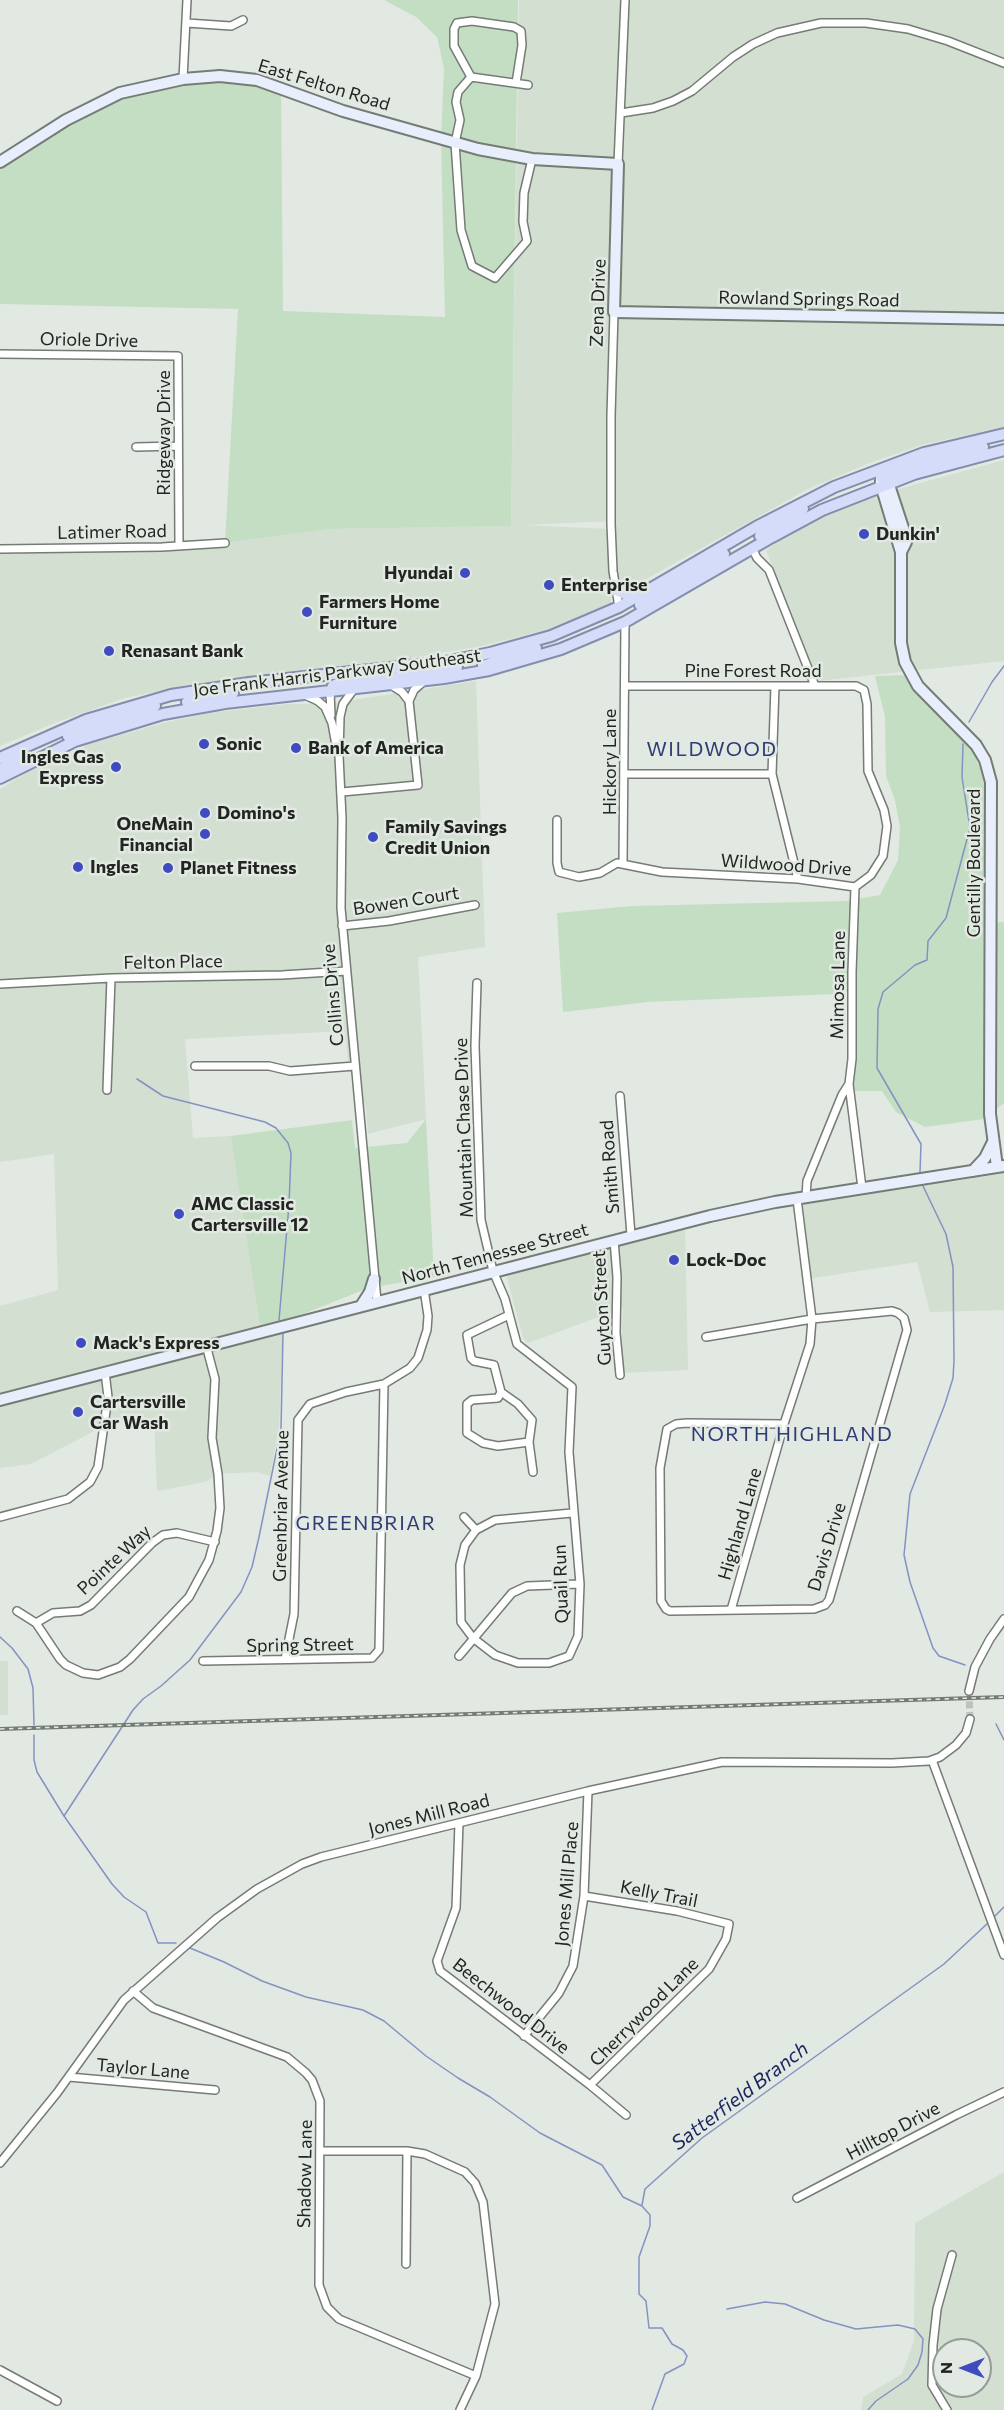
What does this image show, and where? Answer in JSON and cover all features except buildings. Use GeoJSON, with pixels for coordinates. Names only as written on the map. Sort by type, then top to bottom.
{"type":"FeatureCollection","features":[{"type":"Feature","properties":{"kind":"main road","name":"Joe Frank Harris Parkway Southeast"},"geometry":{"type":"LineString","coordinates":[[0,778],[67,745],[154,716],[203,706],[391,686],[464,675],[545,655],[625,622],[752,548],[924,453],[1004,434]]}},
{"type":"Feature","properties":{"kind":"main road"},"geometry":{"type":"LineString","coordinates":[[733,560],[750,543],[800,511],[929,461],[1004,443]]}},
{"type":"Feature","properties":{"kind":"main road","name":"Joe Frank Harris Parkway Southeast"},"geometry":{"type":"LineString","coordinates":[[0,761],[86,720],[187,692],[419,666],[490,653],[551,636],[640,596],[756,527],[823,492],[1004,450]]}},
{"type":"Feature","properties":{"kind":"main road"},"geometry":{"type":"LineString","coordinates":[[625,622],[628,613],[713,561],[749,536],[756,527]]}},
{"type":"Feature","properties":{"kind":"main road"},"geometry":{"type":"LineString","coordinates":[[616,590],[640,596]]}},
{"type":"Feature","properties":{"kind":"main road"},"geometry":{"type":"LineString","coordinates":[[464,675],[484,665],[598,625],[614,617],[619,607]]}},
{"type":"Feature","properties":{"kind":"main road"},"geometry":{"type":"LineString","coordinates":[[330,692],[337,684],[440,671],[476,662],[490,653]]}},
{"type":"Feature","properties":{"kind":"main road"},"geometry":{"type":"LineString","coordinates":[[154,716],[168,707],[223,694],[319,683],[323,676]]}},
{"type":"Feature","properties":{"kind":"street"},"geometry":{"type":"LineString","coordinates":[[183,79],[187,0]]}},
{"type":"Feature","properties":{"kind":"street","name":"Zena Drive"},"geometry":{"type":"LineString","coordinates":[[619,607],[613,565],[611,524],[611,416],[625,0]]}},
{"type":"Feature","properties":{"kind":"street"},"geometry":{"type":"LineString","coordinates":[[187,23],[231,26],[243,20]]}},
{"type":"Feature","properties":{"kind":"street"},"geometry":{"type":"LineString","coordinates":[[471,77],[454,46],[454,26],[466,21],[514,27],[521,31],[522,45],[516,83]]}},
{"type":"Feature","properties":{"kind":"street"},"geometry":{"type":"LineString","coordinates":[[621,113],[653,108],[673,101],[692,91],[734,57],[759,41],[792,28],[821,23],[866,23],[908,29],[948,41],[1004,63]]}},
{"type":"Feature","properties":{"kind":"street","name":"East Felton Road"},"geometry":{"type":"LineString","coordinates":[[0,162],[66,120],[120,93],[183,79],[220,76],[257,80],[343,111],[506,155],[532,159],[618,164]]}},
{"type":"Feature","properties":{"kind":"street"},"geometry":{"type":"LineString","coordinates":[[471,77],[528,85]]}},
{"type":"Feature","properties":{"kind":"street"},"geometry":{"type":"LineString","coordinates":[[471,77],[456,97],[460,120],[456,142],[461,230],[472,266],[495,278],[527,241],[523,222],[524,193],[532,159]]}},
{"type":"Feature","properties":{"kind":"street","name":"Rowland Springs Road"},"geometry":{"type":"LineString","coordinates":[[614,312],[1004,319]]}},
{"type":"Feature","properties":{"kind":"street","name":"Oriole Drive"},"geometry":{"type":"LineString","coordinates":[[0,354],[178,356]]}},
{"type":"Feature","properties":{"kind":"street","name":"Ridgeway Drive"},"geometry":{"type":"LineString","coordinates":[[178,356],[179,545]]}},
{"type":"Feature","properties":{"kind":"street"},"geometry":{"type":"LineString","coordinates":[[136,447],[178,446]]}},
{"type":"Feature","properties":{"kind":"street","name":"Gentilly Boulevard"},"geometry":{"type":"LineString","coordinates":[[884,477],[901,552],[901,643],[905,662],[918,686],[976,745],[985,760],[991,782],[989,1100],[993,1143],[1000,1167]]}},
{"type":"Feature","properties":{"kind":"street","name":"Latimer Road"},"geometry":{"type":"LineString","coordinates":[[0,549],[78,549],[225,543]]}},
{"type":"Feature","properties":{"kind":"street"},"geometry":{"type":"LineString","coordinates":[[752,548],[757,558],[769,570],[815,686]]}},
{"type":"Feature","properties":{"kind":"street","name":"Hickory Lane"},"geometry":{"type":"LineString","coordinates":[[623,864],[626,774],[625,622]]}},
{"type":"Feature","properties":{"kind":"street"},"geometry":{"type":"LineString","coordinates":[[409,701],[416,688],[424,681]]}},
{"type":"Feature","properties":{"kind":"street"},"geometry":{"type":"LineString","coordinates":[[342,792],[418,785],[409,701],[402,692],[391,686]]}},
{"type":"Feature","properties":{"kind":"street"},"geometry":{"type":"LineString","coordinates":[[775,686],[772,774],[798,879]]}},
{"type":"Feature","properties":{"kind":"street","name":"Pine Forest Road"},"geometry":{"type":"LineString","coordinates":[[625,687],[856,686],[864,690],[867,705]]}},
{"type":"Feature","properties":{"kind":"street","name":"Collins Drive"},"geometry":{"type":"LineString","coordinates":[[354,689],[341,708],[339,756],[342,792],[342,927],[377,1301]]}},
{"type":"Feature","properties":{"kind":"street"},"geometry":{"type":"LineString","coordinates":[[330,692],[332,723],[339,756]]}},
{"type":"Feature","properties":{"kind":"street"},"geometry":{"type":"LineString","coordinates":[[303,694],[325,707],[332,723]]}},
{"type":"Feature","properties":{"kind":"street","name":"Wildwood Drive"},"geometry":{"type":"LineString","coordinates":[[623,864],[662,872],[798,879],[855,887],[878,866],[888,834],[884,810],[868,771],[867,705]]}},
{"type":"Feature","properties":{"kind":"street"},"geometry":{"type":"LineString","coordinates":[[626,774],[772,774]]}},
{"type":"Feature","properties":{"kind":"street"},"geometry":{"type":"LineString","coordinates":[[557,820],[559,872],[569,876],[590,876],[617,863],[623,864]]}},
{"type":"Feature","properties":{"kind":"street","name":"Mimosa Lane"},"geometry":{"type":"LineString","coordinates":[[855,887],[852,1059],[849,1084],[861,1188]]}},
{"type":"Feature","properties":{"kind":"street","name":"Bowen Court"},"geometry":{"type":"LineString","coordinates":[[342,927],[475,905]]}},
{"type":"Feature","properties":{"kind":"street","name":"Felton Place"},"geometry":{"type":"LineString","coordinates":[[0,984],[111,978],[282,975],[346,971]]}},
{"type":"Feature","properties":{"kind":"street"},"geometry":{"type":"LineString","coordinates":[[107,1090],[111,978]]}},
{"type":"Feature","properties":{"kind":"street","name":"Mountain Chase Drive"},"geometry":{"type":"LineString","coordinates":[[477,983],[475,1046],[480,1209],[493,1271]]}},
{"type":"Feature","properties":{"kind":"street"},"geometry":{"type":"LineString","coordinates":[[195,1066],[269,1066],[290,1071],[355,1066]]}},
{"type":"Feature","properties":{"kind":"street","name":"Mimosa Lane"},"geometry":{"type":"LineString","coordinates":[[802,1198],[842,1095],[849,1084]]}},
{"type":"Feature","properties":{"kind":"street","name":"Smith Road"},"geometry":{"type":"LineString","coordinates":[[620,1096],[631,1235]]}},
{"type":"Feature","properties":{"kind":"street"},"geometry":{"type":"LineString","coordinates":[[973,1171],[985,1158],[993,1143],[1004,1154]]}},
{"type":"Feature","properties":{"kind":"street","name":"North Tennessee Street"},"geometry":{"type":"LineString","coordinates":[[0,1399],[710,1216],[861,1188],[1000,1167]]}},
{"type":"Feature","properties":{"kind":"street","name":"Highland Lane"},"geometry":{"type":"LineString","coordinates":[[731,1610],[784,1424],[810,1344],[812,1319],[802,1198]]}},
{"type":"Feature","properties":{"kind":"street","name":"Guyton Street"},"geometry":{"type":"LineString","coordinates":[[614,1240],[615,1333],[620,1375]]}},
{"type":"Feature","properties":{"kind":"street","name":"Quail Run"},"geometry":{"type":"LineString","coordinates":[[476,1530],[465,1545],[460,1564],[460,1622],[473,1638],[495,1655],[518,1663],[549,1663],[569,1656],[578,1636],[580,1584],[569,1452],[572,1387],[517,1344],[493,1271]]}},
{"type":"Feature","properties":{"kind":"street"},"geometry":{"type":"LineString","coordinates":[[361,1306],[374,1279]]}},
{"type":"Feature","properties":{"kind":"street","name":"Greenbriar Avenue"},"geometry":{"type":"LineString","coordinates":[[285,1659],[294,1614],[298,1420],[310,1404],[346,1392],[384,1384],[410,1368],[421,1351],[428,1316],[424,1289]]}},
{"type":"Feature","properties":{"kind":"street","name":"Davis Drive"},"geometry":{"type":"LineString","coordinates":[[706,1337],[812,1319],[892,1311],[898,1312],[904,1318],[907,1330],[829,1600],[825,1605],[814,1609],[670,1611],[661,1601],[660,1468],[665,1434],[670,1426],[687,1423],[784,1424]]}},
{"type":"Feature","properties":{"kind":"street"},"geometry":{"type":"LineString","coordinates":[[509,1315],[467,1335],[471,1358],[474,1361],[495,1365],[501,1392],[498,1398],[472,1400],[467,1404],[467,1433],[483,1443],[498,1446],[530,1442]]}},
{"type":"Feature","properties":{"kind":"street"},"geometry":{"type":"LineString","coordinates":[[17,1611],[36,1623],[60,1659],[75,1670],[98,1675],[120,1667],[189,1597],[204,1572],[215,1542],[220,1508],[220,1486],[212,1439],[215,1379],[206,1345]]}},
{"type":"Feature","properties":{"kind":"street"},"geometry":{"type":"LineString","coordinates":[[0,1517],[68,1499],[90,1482],[98,1467],[108,1397],[105,1372]]}},
{"type":"Feature","properties":{"kind":"street","name":"Spring Street"},"geometry":{"type":"LineString","coordinates":[[203,1662],[372,1658],[379,1650],[384,1384]]}},
{"type":"Feature","properties":{"kind":"street"},"geometry":{"type":"LineString","coordinates":[[501,1392],[518,1404],[532,1420],[530,1442],[533,1472]]}},
{"type":"Feature","properties":{"kind":"street"},"geometry":{"type":"LineString","coordinates":[[465,1517],[476,1530],[495,1520],[573,1513]]}},
{"type":"Feature","properties":{"kind":"street","name":"Pointe Way"},"geometry":{"type":"LineString","coordinates":[[36,1623],[53,1613],[80,1611],[91,1605],[152,1543],[163,1535],[177,1533],[215,1542]]}},
{"type":"Feature","properties":{"kind":"street"},"geometry":{"type":"LineString","coordinates":[[459,1656],[512,1593],[527,1586],[580,1584]]}},
{"type":"Feature","properties":{"kind":"street"},"geometry":{"type":"LineString","coordinates":[[969,1691],[975,1667],[1004,1619]]}},
{"type":"Feature","properties":{"kind":"street","name":"Jones Mill Road"},"geometry":{"type":"LineString","coordinates":[[0,2163],[69,2077],[116,2009],[133,1991],[217,1918],[288,1870],[321,1857],[588,1791],[722,1762],[892,1763],[932,1760],[948,1752],[960,1741],[966,1733],[970,1719]]}},
{"type":"Feature","properties":{"kind":"street"},"geometry":{"type":"LineString","coordinates":[[932,1760],[1004,1955]]}},
{"type":"Feature","properties":{"kind":"street","name":"Jones Mill Place"},"geometry":{"type":"LineString","coordinates":[[524,2036],[559,1993],[568,1978],[577,1952],[584,1896],[588,1791]]}},
{"type":"Feature","properties":{"kind":"street","name":"Beechwood Drive"},"geometry":{"type":"LineString","coordinates":[[459,1823],[456,1908],[437,1965],[440,1971],[626,2115]]}},
{"type":"Feature","properties":{"kind":"street","name":"Kelly Trail"},"geometry":{"type":"LineString","coordinates":[[584,1896],[658,1907],[729,1924]]}},
{"type":"Feature","properties":{"kind":"street","name":"Cherrywood Lane"},"geometry":{"type":"LineString","coordinates":[[590,2085],[709,1969],[726,1939],[729,1924]]}},
{"type":"Feature","properties":{"kind":"street","name":"Shadow Lane"},"geometry":{"type":"LineString","coordinates":[[133,1991],[153,2008],[177,2019],[270,2050],[296,2063],[312,2080],[320,2102],[319,2285],[327,2307],[339,2319],[476,2376]]}},
{"type":"Feature","properties":{"kind":"street","name":"Taylor Lane"},"geometry":{"type":"LineString","coordinates":[[69,2077],[215,2090]]}},
{"type":"Feature","properties":{"kind":"street","name":"Hilltop Drive"},"geometry":{"type":"LineString","coordinates":[[797,2198],[1004,2092]]}},
{"type":"Feature","properties":{"kind":"street"},"geometry":{"type":"LineString","coordinates":[[320,2151],[407,2151],[425,2154],[465,2172],[475,2183],[483,2202],[495,2304],[476,2376],[460,2410]]}},
{"type":"Feature","properties":{"kind":"street"},"geometry":{"type":"LineString","coordinates":[[406,2264],[407,2151]]}},
{"type":"Feature","properties":{"kind":"street"},"geometry":{"type":"LineString","coordinates":[[947,2410],[932,2385],[933,2345],[937,2309],[952,2255]]}},
{"type":"Feature","properties":{"kind":"street"},"geometry":{"type":"LineString","coordinates":[[0,2370],[57,2401]]}},
{"type":"Feature","properties":{"kind":"shaded area"},"geometry":{"type":"Polygon","coordinates":[[[519,0],[1004,0],[1004,427],[921,445],[867,464],[808,489],[630,588],[622,587],[616,568],[615,521],[522,525],[609,529],[611,603],[550,629],[482,646],[411,658],[192,684],[125,698],[57,722],[0,746],[0,553],[225,543],[329,529],[511,526],[519,0]]]}},
{"type":"Feature","properties":{"kind":"shaded area"},"geometry":{"type":"Polygon","coordinates":[[[1004,460],[1004,661],[817,681],[766,550],[822,510],[1004,460]]]}},
{"type":"Feature","properties":{"kind":"shaded area"},"geometry":{"type":"Polygon","coordinates":[[[476,681],[485,947],[418,957],[426,1119],[368,1134],[366,1108],[348,1062],[345,1031],[185,1039],[193,1138],[231,1136],[268,1329],[283,1325],[279,1428],[270,1476],[257,1472],[218,1474],[205,1482],[157,1491],[154,1420],[104,1423],[104,1426],[31,1464],[0,1468],[0,1306],[58,1290],[54,1154],[0,1162],[0,789],[23,775],[90,744],[163,723],[210,713],[287,704],[327,704],[476,681]]]}},
{"type":"Feature","properties":{"kind":"shaded area"},"geometry":{"type":"Polygon","coordinates":[[[1004,1171],[1004,1310],[930,1312],[917,1262],[807,1279],[797,1199],[932,1177],[953,1182],[1004,1171]]]}},
{"type":"Feature","properties":{"kind":"shaded area"},"geometry":{"type":"Polygon","coordinates":[[[685,1221],[688,1370],[620,1373],[623,1308],[528,1343],[523,1338],[507,1278],[508,1267],[569,1251],[621,1245],[685,1221]]]}},
{"type":"Feature","properties":{"kind":"shaded area"},"geometry":{"type":"Polygon","coordinates":[[[0,1661],[8,1661],[8,1715],[0,1715],[0,1661]]]}},
{"type":"Feature","properties":{"kind":"shaded area"},"geometry":{"type":"Polygon","coordinates":[[[1004,2172],[1004,2410],[861,2410],[863,2397],[902,2374],[914,2341],[915,2223],[1004,2172]]]}},
{"type":"Feature","properties":{"kind":"green space"},"geometry":{"type":"Polygon","coordinates":[[[384,0],[518,0],[511,526],[329,529],[225,543],[238,309],[0,304],[0,162],[141,89],[183,79],[254,81],[281,89],[283,311],[445,317],[441,139],[444,69],[437,37],[416,17],[384,0]]]}},
{"type":"Feature","properties":{"kind":"green space"},"geometry":{"type":"Polygon","coordinates":[[[907,675],[916,689],[972,749],[983,775],[985,799],[984,923],[1004,922],[1004,1103],[984,1119],[925,1127],[896,1112],[882,1091],[852,1091],[852,990],[836,994],[648,1002],[563,1012],[557,913],[631,906],[846,901],[880,895],[898,860],[900,828],[895,800],[886,776],[885,717],[875,676],[907,675]]]}},
{"type":"Feature","properties":{"kind":"green space"},"geometry":{"type":"Polygon","coordinates":[[[426,1119],[434,1277],[368,1288],[261,1331],[231,1136],[352,1120],[355,1148],[407,1143],[426,1119]]]}},
{"type":"Feature","properties":{"kind":"waterway","name":"Satterfield Branch"},"geometry":{"type":"LineString","coordinates":[[969,722],[1004,666]]}},
{"type":"Feature","properties":{"kind":"waterway","name":"Satterfield Branch"},"geometry":{"type":"LineString","coordinates":[[920,1172],[921,1144],[877,1068],[878,1009],[883,992],[915,965],[927,960],[928,941],[946,918],[970,828],[962,777],[963,744]]}},
{"type":"Feature","properties":{"kind":"waterway"},"geometry":{"type":"LineString","coordinates":[[137,1079],[163,1096],[265,1122],[276,1128],[288,1143],[291,1153],[289,1205],[279,1320]]}},
{"type":"Feature","properties":{"kind":"waterway","name":"Satterfield Branch"},"geometry":{"type":"LineString","coordinates":[[923,1186],[946,1234],[953,1267],[954,1361],[953,1378],[945,1404],[910,1494],[904,1555],[910,1582],[933,1648],[939,1656],[965,1665]]}},
{"type":"Feature","properties":{"kind":"waterway"},"geometry":{"type":"LineString","coordinates":[[64,1816],[133,1710],[190,1660],[241,1592],[252,1567],[281,1429],[283,1333]]}},
{"type":"Feature","properties":{"kind":"waterway"},"geometry":{"type":"LineString","coordinates":[[0,1637],[28,1669],[33,1688],[34,1725]]}},
{"type":"Feature","properties":{"kind":"waterway","name":"Satterfield Branch"},"geometry":{"type":"LineString","coordinates":[[996,1724],[1004,1740]]}},
{"type":"Feature","properties":{"kind":"waterway"},"geometry":{"type":"LineString","coordinates":[[34,1735],[34,1760],[37,1772],[64,1816],[112,1884],[124,1897],[146,1912],[158,1943],[176,1943]]}},
{"type":"Feature","properties":{"kind":"waterway","name":"Satterfield Branch"},"geometry":{"type":"LineString","coordinates":[[994,1917],[1004,1907]]}},
{"type":"Feature","properties":{"kind":"waterway","name":"Satterfield Branch"},"geometry":{"type":"LineString","coordinates":[[642,2205],[645,2189],[702,2138],[944,1964],[988,1923]]}},
{"type":"Feature","properties":{"kind":"waterway"},"geometry":{"type":"LineString","coordinates":[[190,1948],[262,1981],[306,1997],[363,2010],[384,2021],[426,2056],[490,2097],[540,2133],[602,2165],[623,2197],[642,2206],[650,2215],[650,2226],[639,2257],[639,2294],[646,2301],[649,2328],[662,2328],[672,2344],[683,2350],[687,2356],[684,2364],[665,2374],[652,2410]]}},
{"type":"Feature","properties":{"kind":"waterway"},"geometry":{"type":"LineString","coordinates":[[727,2309],[765,2302],[785,2304],[824,2320],[856,2329],[898,2325],[915,2329],[923,2339],[918,2365],[908,2379],[876,2401],[868,2410]]}},
{"type":"Feature","properties":{"kind":"tunnel"},"geometry":{"type":"LineString","coordinates":[[969,1691],[970,1719]]}},
{"type":"Feature","properties":{"kind":"railway"},"geometry":{"type":"LineString","coordinates":[[0,1729],[1004,1697]]}},
{"type":"Feature","properties":{"kind":"place","name":"Dunkin'"},"geometry":{"type":"Point","coordinates":[864,534]}},
{"type":"Feature","properties":{"kind":"place","name":"Hyundai"},"geometry":{"type":"Point","coordinates":[465,573]}},
{"type":"Feature","properties":{"kind":"place","name":"Enterprise"},"geometry":{"type":"Point","coordinates":[549,585]}},
{"type":"Feature","properties":{"kind":"place","name":"Farmers Home Furniture"},"geometry":{"type":"Point","coordinates":[307,612]}},
{"type":"Feature","properties":{"kind":"place","name":"Renasant Bank"},"geometry":{"type":"Point","coordinates":[109,651]}},
{"type":"Feature","properties":{"kind":"place","name":"Sonic"},"geometry":{"type":"Point","coordinates":[204,744]}},
{"type":"Feature","properties":{"kind":"place","name":"Bank of America"},"geometry":{"type":"Point","coordinates":[296,748]}},
{"type":"Feature","properties":{"kind":"place","name":"Ingles Gas Express"},"geometry":{"type":"Point","coordinates":[116,767]}},
{"type":"Feature","properties":{"kind":"place","name":"Domino's"},"geometry":{"type":"Point","coordinates":[205,813]}},
{"type":"Feature","properties":{"kind":"place","name":"OneMain Financial"},"geometry":{"type":"Point","coordinates":[205,834]}},
{"type":"Feature","properties":{"kind":"place","name":"Family Savings Credit Union"},"geometry":{"type":"Point","coordinates":[373,837]}},
{"type":"Feature","properties":{"kind":"place","name":"Ingles"},"geometry":{"type":"Point","coordinates":[78,867]}},
{"type":"Feature","properties":{"kind":"place","name":"Planet Fitness"},"geometry":{"type":"Point","coordinates":[168,868]}},
{"type":"Feature","properties":{"kind":"place","name":"AMC Classic Cartersville 12"},"geometry":{"type":"Point","coordinates":[179,1214]}},
{"type":"Feature","properties":{"kind":"place","name":"Lock-Doc"},"geometry":{"type":"Point","coordinates":[674,1260]}},
{"type":"Feature","properties":{"kind":"place","name":"Mack's Express"},"geometry":{"type":"Point","coordinates":[81,1343]}},
{"type":"Feature","properties":{"kind":"place","name":"Cartersville Car Wash"},"geometry":{"type":"Point","coordinates":[78,1412]}},
{"type":"Feature","properties":{"kind":"district","name":"WILDWOOD"},"geometry":{"type":"Point","coordinates":[712,749]}},
{"type":"Feature","properties":{"kind":"district","name":"NORTH HIGHLAND"},"geometry":{"type":"Point","coordinates":[792,1434]}},
{"type":"Feature","properties":{"kind":"district","name":"GREENBRIAR"},"geometry":{"type":"Point","coordinates":[366,1523]}}]}
